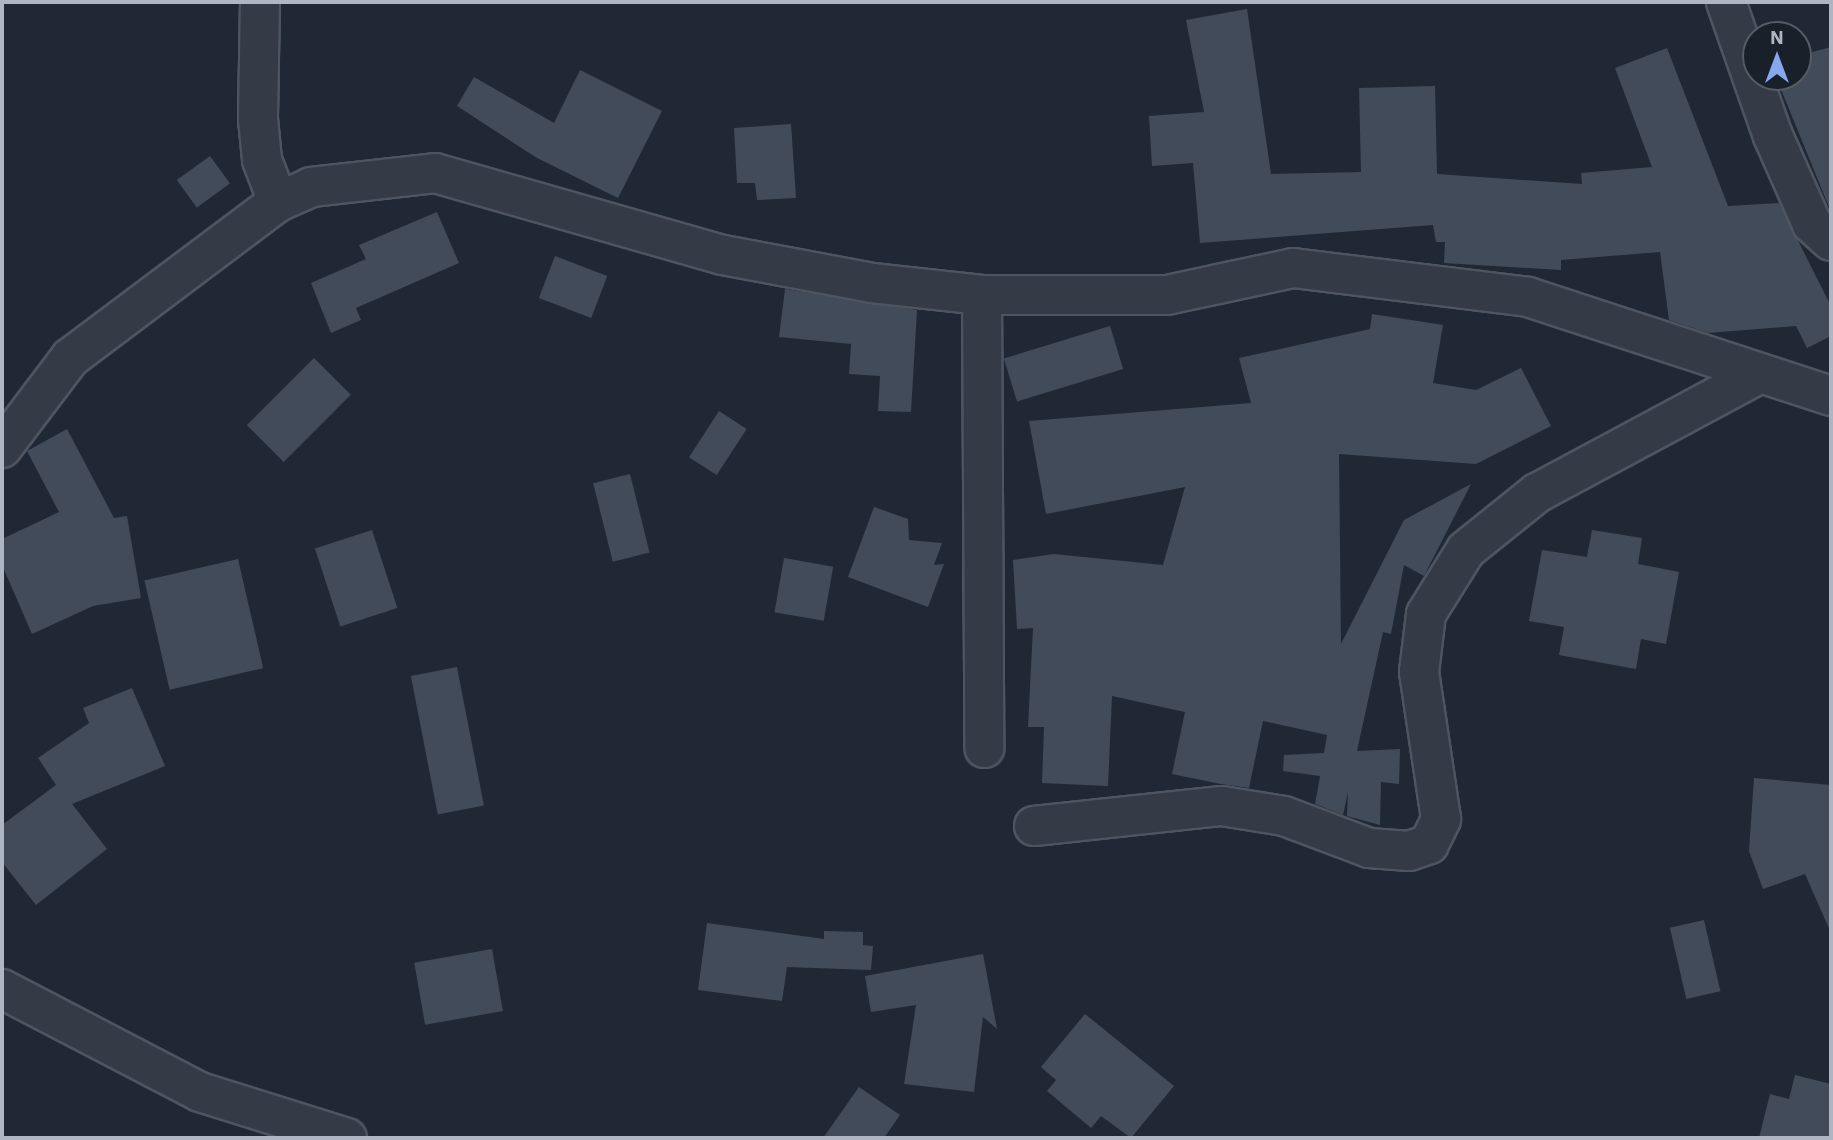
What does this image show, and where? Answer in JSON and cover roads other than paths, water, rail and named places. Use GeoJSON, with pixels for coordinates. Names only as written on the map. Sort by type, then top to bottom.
{"type":"FeatureCollection","features":[{"type":"Feature","properties":{"kind":"street"},"geometry":{"type":"LineString","coordinates":[[260,2],[258,119],[262,160],[278,202]]}},
{"type":"Feature","properties":{"kind":"street"},"geometry":{"type":"LineString","coordinates":[[1726,2],[1773,136],[1812,224],[1831,242]]}},
{"type":"Feature","properties":{"kind":"street"},"geometry":{"type":"LineString","coordinates":[[2,446],[70,358],[278,202],[311,187],[435,173],[723,256],[982,295],[1167,295],[1293,268],[1528,297],[1755,376],[1831,396]]}},
{"type":"Feature","properties":{"kind":"street"},"geometry":{"type":"LineString","coordinates":[[982,295],[984,748]]}},
{"type":"Feature","properties":{"kind":"street"},"geometry":{"type":"LineString","coordinates":[[1034,826],[1222,806],[1284,816],[1369,848],[1409,851],[1429,844],[1441,819],[1419,671],[1426,614],[1466,550],[1537,493],[1755,376]]}},
{"type":"Feature","properties":{"kind":"street"},"geometry":{"type":"LineString","coordinates":[[2,989],[200,1092],[347,1138]]}}]}
